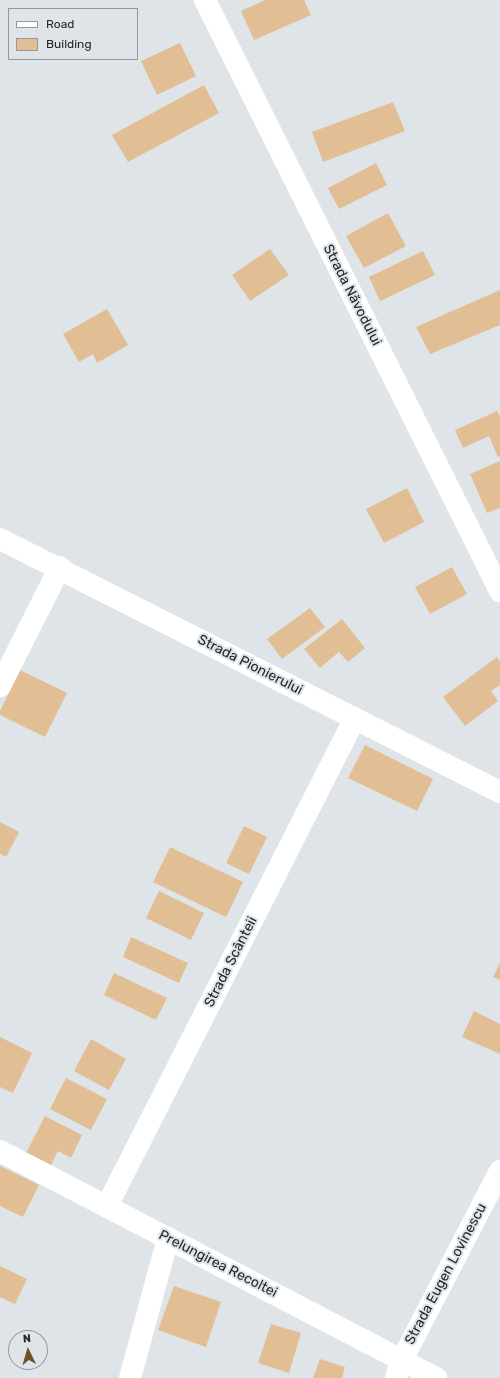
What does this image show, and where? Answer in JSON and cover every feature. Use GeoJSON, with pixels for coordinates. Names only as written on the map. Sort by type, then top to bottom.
{"type":"FeatureCollection","features":[{"type":"Feature","properties":{"kind":"street","name":"Strada Năvodului"},"geometry":{"type":"LineString","coordinates":[[205,0],[500,591]]}},
{"type":"Feature","properties":{"kind":"street","name":"Strada Pionierului"},"geometry":{"type":"LineString","coordinates":[[0,538],[60,567],[500,792]]}},
{"type":"Feature","properties":{"kind":"street"},"geometry":{"type":"LineString","coordinates":[[0,686],[60,567]]}},
{"type":"Feature","properties":{"kind":"street","name":"Strada Scânteii"},"geometry":{"type":"LineString","coordinates":[[106,1206],[355,718]]}},
{"type":"Feature","properties":{"kind":"street","name":"Prelungirea Recoltei"},"geometry":{"type":"LineString","coordinates":[[0,1151],[168,1238],[399,1369],[436,1378]]}},
{"type":"Feature","properties":{"kind":"street","name":"Strada Eugen Lovinescu"},"geometry":{"type":"LineString","coordinates":[[399,1369],[500,1171]]}},
{"type":"Feature","properties":{"kind":"street"},"geometry":{"type":"LineString","coordinates":[[130,1378],[168,1238]]}},
{"type":"Feature","properties":{"kind":"building"},"geometry":{"type":"Polygon","coordinates":[[[265,0],[304,0],[311,15],[254,40],[241,11],[265,0]]]}},
{"type":"Feature","properties":{"kind":"building"},"geometry":{"type":"Polygon","coordinates":[[[180,43],[196,76],[157,95],[141,61],[180,43]]]}},
{"type":"Feature","properties":{"kind":"building"},"geometry":{"type":"Polygon","coordinates":[[[204,85],[219,113],[128,162],[112,135],[204,85]]]}},
{"type":"Feature","properties":{"kind":"building"},"geometry":{"type":"Polygon","coordinates":[[[393,102],[405,131],[323,162],[312,132],[393,102]]]}},
{"type":"Feature","properties":{"kind":"building"},"geometry":{"type":"Polygon","coordinates":[[[376,163],[387,185],[339,209],[328,188],[376,163]]]}},
{"type":"Feature","properties":{"kind":"building"},"geometry":{"type":"Polygon","coordinates":[[[388,213],[406,246],[364,268],[346,236],[388,213]]]}},
{"type":"Feature","properties":{"kind":"building"},"geometry":{"type":"Polygon","coordinates":[[[270,249],[289,275],[250,301],[232,275],[270,249]]]}},
{"type":"Feature","properties":{"kind":"building"},"geometry":{"type":"Polygon","coordinates":[[[423,251],[435,275],[380,301],[369,277],[423,251]]]}},
{"type":"Feature","properties":{"kind":"building"},"geometry":{"type":"Polygon","coordinates":[[[500,290],[500,325],[430,354],[416,327],[500,290]]]}},
{"type":"Feature","properties":{"kind":"building"},"geometry":{"type":"Polygon","coordinates":[[[107,309],[128,345],[97,363],[93,354],[79,362],[63,334],[107,309]]]}},
{"type":"Feature","properties":{"kind":"building"},"geometry":{"type":"Polygon","coordinates":[[[497,411],[500,417],[500,456],[498,457],[489,436],[463,448],[455,430],[497,411]]]}},
{"type":"Feature","properties":{"kind":"building"},"geometry":{"type":"Polygon","coordinates":[[[500,461],[500,508],[487,513],[470,474],[500,461]]]}},
{"type":"Feature","properties":{"kind":"building"},"geometry":{"type":"Polygon","coordinates":[[[407,488],[424,522],[384,543],[366,509],[407,488]]]}},
{"type":"Feature","properties":{"kind":"building"},"geometry":{"type":"Polygon","coordinates":[[[452,567],[467,594],[430,614],[415,587],[452,567]]]}},
{"type":"Feature","properties":{"kind":"building"},"geometry":{"type":"Polygon","coordinates":[[[310,608],[325,627],[282,659],[267,639],[310,608]]]}},
{"type":"Feature","properties":{"kind":"building"},"geometry":{"type":"Polygon","coordinates":[[[342,619],[365,648],[348,662],[339,652],[320,668],[304,649],[342,619]]]}},
{"type":"Feature","properties":{"kind":"building"},"geometry":{"type":"Polygon","coordinates":[[[497,657],[500,662],[500,685],[491,691],[498,701],[465,726],[443,697],[497,657]]]}},
{"type":"Feature","properties":{"kind":"building"},"geometry":{"type":"Polygon","coordinates":[[[20,670],[67,693],[45,737],[0,715],[0,711],[20,670]]]}},
{"type":"Feature","properties":{"kind":"building"},"geometry":{"type":"Polygon","coordinates":[[[365,745],[433,779],[417,811],[348,778],[365,745]]]}},
{"type":"Feature","properties":{"kind":"building"},"geometry":{"type":"Polygon","coordinates":[[[0,822],[19,832],[6,857],[0,854],[0,822]]]}},
{"type":"Feature","properties":{"kind":"building"},"geometry":{"type":"Polygon","coordinates":[[[244,826],[267,837],[249,874],[226,863],[244,826]]]}},
{"type":"Feature","properties":{"kind":"building"},"geometry":{"type":"Polygon","coordinates":[[[170,847],[243,882],[226,917],[153,882],[170,847]]]}},
{"type":"Feature","properties":{"kind":"building"},"geometry":{"type":"Polygon","coordinates":[[[159,891],[204,913],[191,940],[146,918],[159,891]]]}},
{"type":"Feature","properties":{"kind":"building"},"geometry":{"type":"Polygon","coordinates":[[[131,937],[188,963],[179,983],[123,957],[131,937]]]}},
{"type":"Feature","properties":{"kind":"building"},"geometry":{"type":"Polygon","coordinates":[[[500,963],[500,980],[493,977],[500,963]]]}},
{"type":"Feature","properties":{"kind":"building"},"geometry":{"type":"Polygon","coordinates":[[[114,973],[167,998],[156,1020],[104,995],[114,973]]]}},
{"type":"Feature","properties":{"kind":"building"},"geometry":{"type":"Polygon","coordinates":[[[474,1011],[500,1024],[500,1054],[462,1037],[474,1011]]]}},
{"type":"Feature","properties":{"kind":"building"},"geometry":{"type":"Polygon","coordinates":[[[0,1037],[32,1053],[13,1093],[0,1087],[0,1037]]]}},
{"type":"Feature","properties":{"kind":"building"},"geometry":{"type":"Polygon","coordinates":[[[91,1039],[126,1059],[109,1090],[74,1071],[91,1039]]]}},
{"type":"Feature","properties":{"kind":"building"},"geometry":{"type":"Polygon","coordinates":[[[66,1078],[107,1099],[91,1130],[50,1109],[66,1078]]]}},
{"type":"Feature","properties":{"kind":"building"},"geometry":{"type":"Polygon","coordinates":[[[45,1116],[82,1135],[71,1158],[58,1151],[51,1165],[26,1153],[45,1116]]]}},
{"type":"Feature","properties":{"kind":"building"},"geometry":{"type":"Polygon","coordinates":[[[0,1166],[39,1185],[23,1217],[0,1206],[0,1166]]]}},
{"type":"Feature","properties":{"kind":"building"},"geometry":{"type":"Polygon","coordinates":[[[0,1266],[27,1279],[15,1304],[0,1297],[0,1266]]]}},
{"type":"Feature","properties":{"kind":"building"},"geometry":{"type":"Polygon","coordinates":[[[174,1286],[221,1302],[206,1347],[158,1330],[174,1286]]]}},
{"type":"Feature","properties":{"kind":"building"},"geometry":{"type":"Polygon","coordinates":[[[271,1324],[301,1333],[289,1373],[258,1363],[271,1324]]]}},
{"type":"Feature","properties":{"kind":"building"},"geometry":{"type":"Polygon","coordinates":[[[320,1359],[345,1367],[342,1378],[313,1378],[320,1359]]]}}]}
